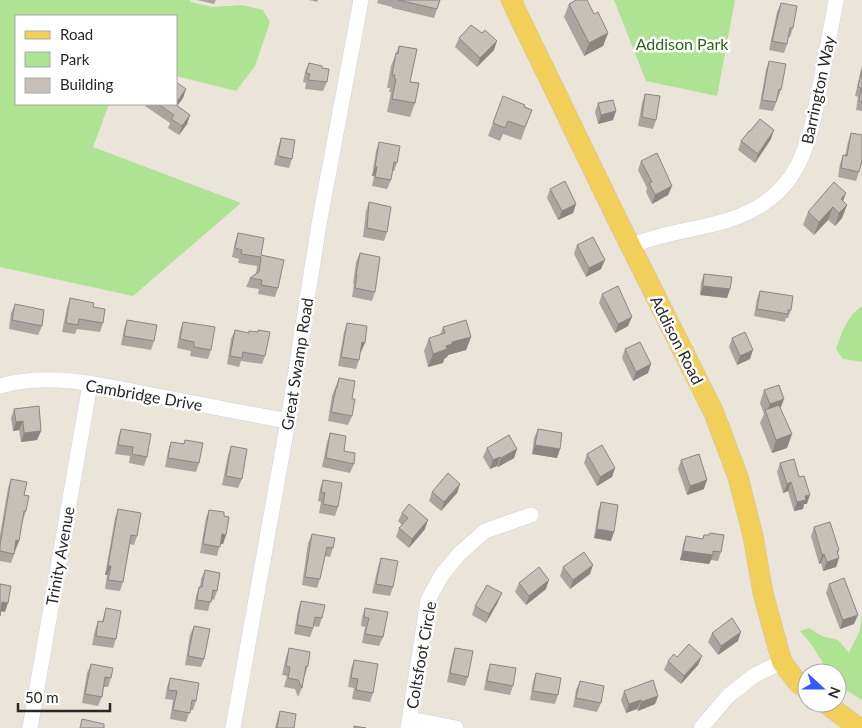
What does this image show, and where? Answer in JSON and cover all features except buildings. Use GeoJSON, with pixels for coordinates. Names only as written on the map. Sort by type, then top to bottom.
{"type":"FeatureCollection","features":[{"type":"Feature","properties":{"kind":"main road","name":"Addison Road"},"geometry":{"type":"LineString","coordinates":[[510,0],[714,413],[738,477],[754,536],[763,593],[782,662],[797,682]]}},
{"type":"Feature","properties":{"kind":"main road"},"geometry":{"type":"LineString","coordinates":[[839,713],[859,728]]}},
{"type":"Feature","properties":{"kind":"street","name":"Great Swamp Road"},"geometry":{"type":"LineString","coordinates":[[233,728],[288,421],[319,224],[361,0]]}},
{"type":"Feature","properties":{"kind":"street","name":"Barrington Way"},"geometry":{"type":"LineString","coordinates":[[631,246],[655,237],[738,217],[761,206],[782,189],[798,166],[808,141],[836,0]]}},
{"type":"Feature","properties":{"kind":"street","name":"Cambridge Drive"},"geometry":{"type":"LineString","coordinates":[[0,386],[8,383],[46,380],[90,384],[288,421]]}},
{"type":"Feature","properties":{"kind":"street","name":"Trinity Avenue"},"geometry":{"type":"LineString","coordinates":[[30,728],[90,384]]}},
{"type":"Feature","properties":{"kind":"street","name":"Coltsfoot Circle"},"geometry":{"type":"LineString","coordinates":[[409,723],[428,600],[441,576],[459,554],[485,532],[532,515]]}},
{"type":"Feature","properties":{"kind":"street"},"geometry":{"type":"LineString","coordinates":[[701,728],[728,696],[755,675],[782,662]]}},
{"type":"Feature","properties":{"kind":"street"},"geometry":{"type":"LineString","coordinates":[[409,723],[456,728]]}},
{"type":"Feature","properties":{"kind":"green space"},"geometry":{"type":"Polygon","coordinates":[[[0,0],[190,0],[191,2],[212,7],[242,5],[263,10],[270,22],[255,66],[236,91],[178,76],[178,15],[15,15],[15,105],[109,105],[93,147],[241,203],[133,296],[0,267],[0,0]]]}},
{"type":"Feature","properties":{"kind":"green space","name":"Addison Park"},"geometry":{"type":"Polygon","coordinates":[[[614,0],[735,0],[717,96],[646,81],[614,0]]]}},
{"type":"Feature","properties":{"kind":"green space"},"geometry":{"type":"Polygon","coordinates":[[[862,306],[862,362],[843,359],[836,349],[838,343],[852,315],[862,306]]]}},
{"type":"Feature","properties":{"kind":"green space"},"geometry":{"type":"Polygon","coordinates":[[[862,612],[862,700],[847,691],[847,663],[823,663],[812,645],[800,631],[809,628],[822,636],[838,640],[849,653],[860,630],[862,612]]]}}]}
